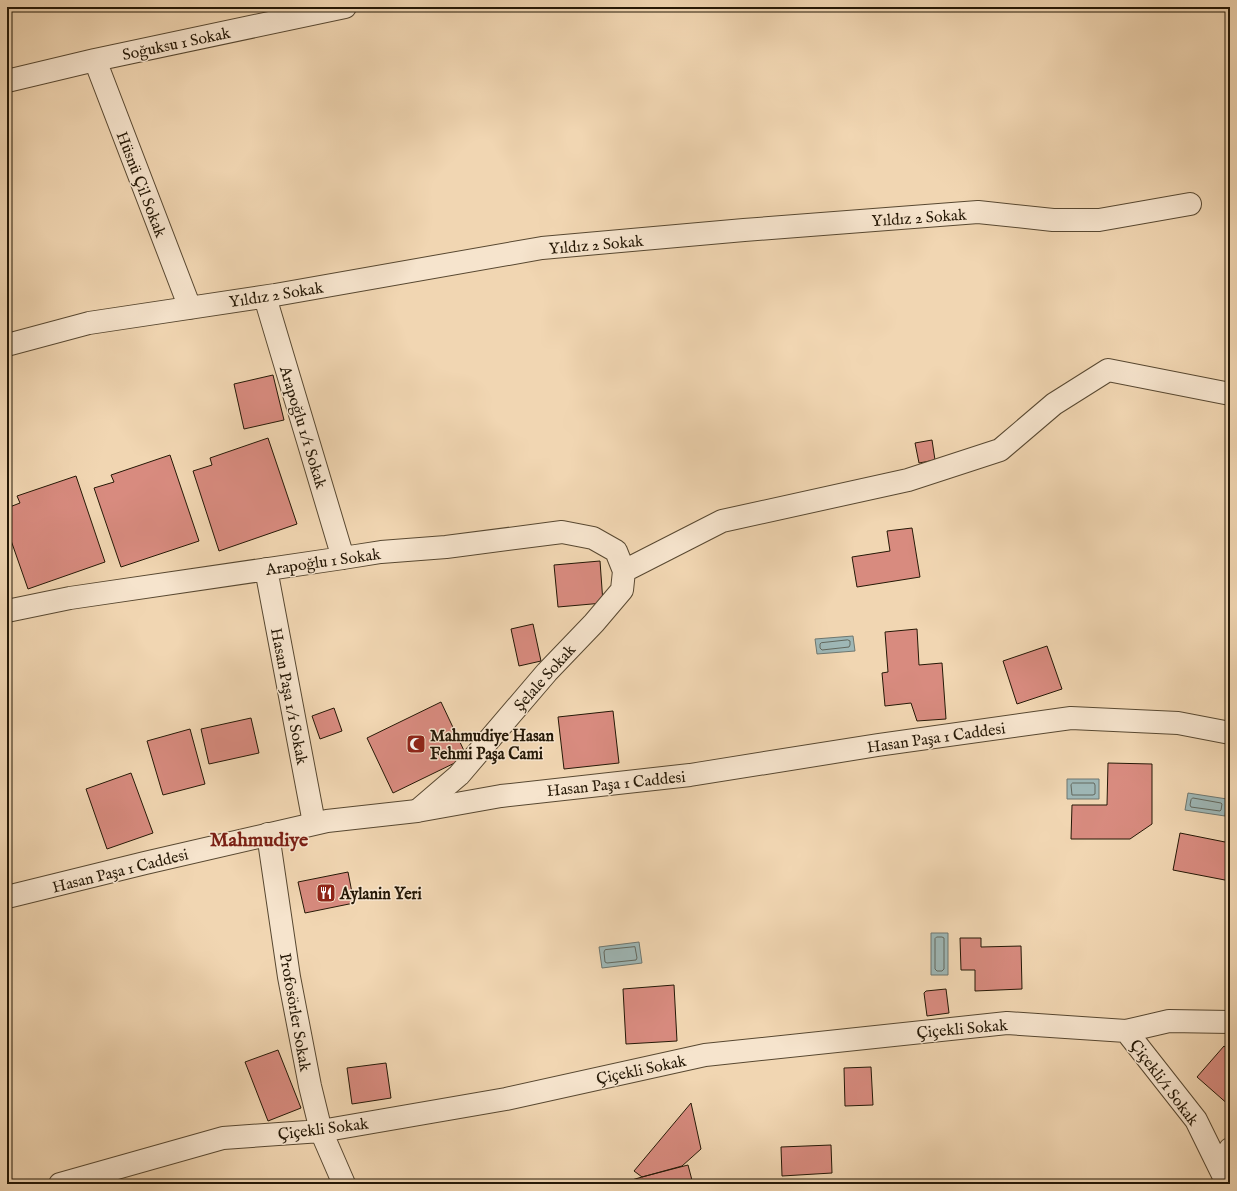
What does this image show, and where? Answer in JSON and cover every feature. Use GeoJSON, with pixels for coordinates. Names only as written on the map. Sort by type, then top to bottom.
{"type":"FeatureCollection","features":[{"type":"Feature","properties":{"kind":"street","name":"Soğuksu 1 Sokak"},"geometry":{"type":"LineString","coordinates":[[7,81],[95,60],[345,7]]}},
{"type":"Feature","properties":{"kind":"street","name":"Hüsnü Çil Sokak"},"geometry":{"type":"LineString","coordinates":[[95,60],[190,308]]}},
{"type":"Feature","properties":{"kind":"street","name":"Yıldız 2 Sokak"},"geometry":{"type":"LineString","coordinates":[[7,345],[89,323],[265,297],[542,248],[744,230],[978,212],[1052,220],[1100,220],[1190,204]]}},
{"type":"Feature","properties":{"kind":"street","name":"Arapoğlu 1/1 Sokak"},"geometry":{"type":"LineString","coordinates":[[265,297],[343,558]]}},
{"type":"Feature","properties":{"kind":"street"},"geometry":{"type":"LineString","coordinates":[[624,571],[722,521],[908,480],[1000,450],[1054,404],[1108,370],[1230,394]]}},
{"type":"Feature","properties":{"kind":"street","name":"Arapoğlu 1 Sokak"},"geometry":{"type":"LineString","coordinates":[[7,611],[70,598],[381,552],[446,547],[562,532],[593,538],[616,551],[624,571]]}},
{"type":"Feature","properties":{"kind":"street","name":"Hasan Paşa 1/1 Sokak"},"geometry":{"type":"LineString","coordinates":[[266,569],[314,824]]}},
{"type":"Feature","properties":{"kind":"street","name":"Şelale Sokak"},"geometry":{"type":"LineString","coordinates":[[417,811],[459,775],[547,672],[594,623],[622,590],[624,571]]}},
{"type":"Feature","properties":{"kind":"street","name":"Hasan Paşa 1 Caddesi"},"geometry":{"type":"LineString","coordinates":[[7,897],[327,821],[417,811],[501,796],[690,775],[878,745],[1071,718],[1178,723],[1230,733]]}},
{"type":"Feature","properties":{"kind":"street","name":"Profosörler Sokak"},"geometry":{"type":"LineString","coordinates":[[268,834],[289,977],[310,1086],[321,1131],[344,1184]]}},
{"type":"Feature","properties":{"kind":"street","name":"Çiçekli Sokak"},"geometry":{"type":"LineString","coordinates":[[60,1184],[223,1138],[321,1131],[506,1099],[704,1055],[1007,1023],[1126,1031],[1169,1021],[1230,1022]]}},
{"type":"Feature","properties":{"kind":"street","name":"Çiçekli/1 Sokak"},"geometry":{"type":"LineString","coordinates":[[1126,1031],[1196,1120],[1227,1180]]}},
{"type":"Feature","properties":{"kind":"street"},"geometry":{"type":"LineString","coordinates":[[1227,1180],[1230,1149]]}},
{"type":"Feature","properties":{"kind":"water"},"geometry":{"type":"Polygon","coordinates":[[[853,636],[855,651],[817,654],[815,639],[853,636]]]}},
{"type":"Feature","properties":{"kind":"water"},"geometry":{"type":"Polygon","coordinates":[[[1067,779],[1099,779],[1099,799],[1067,799],[1067,779]]]}},
{"type":"Feature","properties":{"kind":"water"},"geometry":{"type":"Polygon","coordinates":[[[1188,793],[1227,799],[1225,816],[1185,810],[1188,793]]]}},
{"type":"Feature","properties":{"kind":"water"},"geometry":{"type":"Polygon","coordinates":[[[931,933],[948,933],[948,975],[931,975],[931,933]]]}},
{"type":"Feature","properties":{"kind":"water"},"geometry":{"type":"Polygon","coordinates":[[[639,942],[642,963],[602,968],[599,947],[639,942]]]}},
{"type":"Feature","properties":{"kind":"building"},"geometry":{"type":"Polygon","coordinates":[[[273,375],[284,420],[244,429],[234,384],[273,375]]]}},
{"type":"Feature","properties":{"kind":"building"},"geometry":{"type":"Polygon","coordinates":[[[268,438],[297,524],[219,551],[193,471],[212,465],[210,458],[268,438]]]}},
{"type":"Feature","properties":{"kind":"building"},"geometry":{"type":"Polygon","coordinates":[[[932,440],[935,460],[919,463],[915,443],[932,440]]]}},
{"type":"Feature","properties":{"kind":"building"},"geometry":{"type":"Polygon","coordinates":[[[170,455],[199,541],[121,567],[94,488],[114,482],[111,475],[170,455]]]}},
{"type":"Feature","properties":{"kind":"building"},"geometry":{"type":"Polygon","coordinates":[[[76,476],[105,562],[28,589],[7,529],[7,508],[20,503],[17,496],[76,476]]]}},
{"type":"Feature","properties":{"kind":"building"},"geometry":{"type":"Polygon","coordinates":[[[912,528],[920,577],[857,587],[852,557],[890,551],[887,531],[912,528]]]}},
{"type":"Feature","properties":{"kind":"building"},"geometry":{"type":"Polygon","coordinates":[[[600,561],[603,603],[558,607],[554,565],[600,561]]]}},
{"type":"Feature","properties":{"kind":"building"},"geometry":{"type":"Polygon","coordinates":[[[533,624],[541,661],[519,666],[511,629],[533,624]]]}},
{"type":"Feature","properties":{"kind":"building"},"geometry":{"type":"Polygon","coordinates":[[[917,629],[919,665],[942,663],[946,719],[917,721],[911,703],[885,706],[882,673],[888,672],[885,632],[917,629]]]}},
{"type":"Feature","properties":{"kind":"building"},"geometry":{"type":"Polygon","coordinates":[[[1047,646],[1062,689],[1017,704],[1003,661],[1047,646]]]}},
{"type":"Feature","properties":{"kind":"building","name":"Mahmudiye Hasan Fehmi Paşa Cami"},"geometry":{"type":"Polygon","coordinates":[[[441,702],[467,757],[393,793],[367,738],[441,702]]]}},
{"type":"Feature","properties":{"kind":"building"},"geometry":{"type":"Polygon","coordinates":[[[334,708],[342,731],[320,739],[312,716],[334,708]]]}},
{"type":"Feature","properties":{"kind":"building"},"geometry":{"type":"Polygon","coordinates":[[[613,711],[619,763],[564,769],[558,717],[613,711]]]}},
{"type":"Feature","properties":{"kind":"building"},"geometry":{"type":"Polygon","coordinates":[[[251,718],[259,753],[209,764],[201,729],[251,718]]]}},
{"type":"Feature","properties":{"kind":"building"},"geometry":{"type":"Polygon","coordinates":[[[190,729],[205,784],[163,795],[147,741],[190,729]]]}},
{"type":"Feature","properties":{"kind":"building"},"geometry":{"type":"Polygon","coordinates":[[[1108,763],[1152,764],[1152,824],[1130,839],[1071,839],[1072,805],[1107,805],[1108,763]]]}},
{"type":"Feature","properties":{"kind":"building"},"geometry":{"type":"Polygon","coordinates":[[[131,773],[153,833],[107,849],[86,789],[131,773]]]}},
{"type":"Feature","properties":{"kind":"building"},"geometry":{"type":"Polygon","coordinates":[[[1180,833],[1230,843],[1230,881],[1173,870],[1180,833]]]}},
{"type":"Feature","properties":{"kind":"building","name":"Aylanin Yeri"},"geometry":{"type":"Polygon","coordinates":[[[348,872],[354,903],[305,913],[298,882],[348,872]]]}},
{"type":"Feature","properties":{"kind":"building"},"geometry":{"type":"Polygon","coordinates":[[[960,938],[981,938],[981,947],[1021,946],[1022,989],[975,991],[975,970],[961,970],[960,938]]]}},
{"type":"Feature","properties":{"kind":"building"},"geometry":{"type":"Polygon","coordinates":[[[674,985],[677,1041],[626,1044],[623,989],[674,985]]]}},
{"type":"Feature","properties":{"kind":"building"},"geometry":{"type":"Polygon","coordinates":[[[946,989],[949,1013],[927,1016],[924,993],[926,991],[946,989]]]}},
{"type":"Feature","properties":{"kind":"building"},"geometry":{"type":"Polygon","coordinates":[[[1224,1046],[1230,1051],[1230,1106],[1197,1077],[1224,1046]]]}},
{"type":"Feature","properties":{"kind":"building"},"geometry":{"type":"Polygon","coordinates":[[[278,1050],[301,1108],[268,1121],[245,1062],[278,1050]]]}},
{"type":"Feature","properties":{"kind":"building"},"geometry":{"type":"Polygon","coordinates":[[[386,1063],[391,1098],[352,1104],[347,1068],[386,1063]]]}},
{"type":"Feature","properties":{"kind":"building"},"geometry":{"type":"Polygon","coordinates":[[[871,1067],[873,1105],[845,1106],[844,1068],[871,1067]]]}},
{"type":"Feature","properties":{"kind":"building"},"geometry":{"type":"Polygon","coordinates":[[[691,1103],[701,1149],[682,1166],[642,1177],[634,1171],[691,1103]]]}},
{"type":"Feature","properties":{"kind":"building"},"geometry":{"type":"Polygon","coordinates":[[[831,1145],[832,1173],[782,1176],[781,1147],[831,1145]]]}},
{"type":"Feature","properties":{"kind":"building"},"geometry":{"type":"Polygon","coordinates":[[[688,1165],[693,1184],[618,1184],[642,1177],[688,1165]]]}},
{"type":"Feature","properties":{"kind":"place","name":"Mahmudiye Hasan Fehmi Paşa Cami"},"geometry":{"type":"Point","coordinates":[416,744]}},
{"type":"Feature","properties":{"kind":"place","name":"Aylanin Yeri"},"geometry":{"type":"Point","coordinates":[326,893]}},
{"type":"Feature","properties":{"kind":"district","name":"Mahmudiye"},"geometry":{"type":"Point","coordinates":[259,839]}}]}
